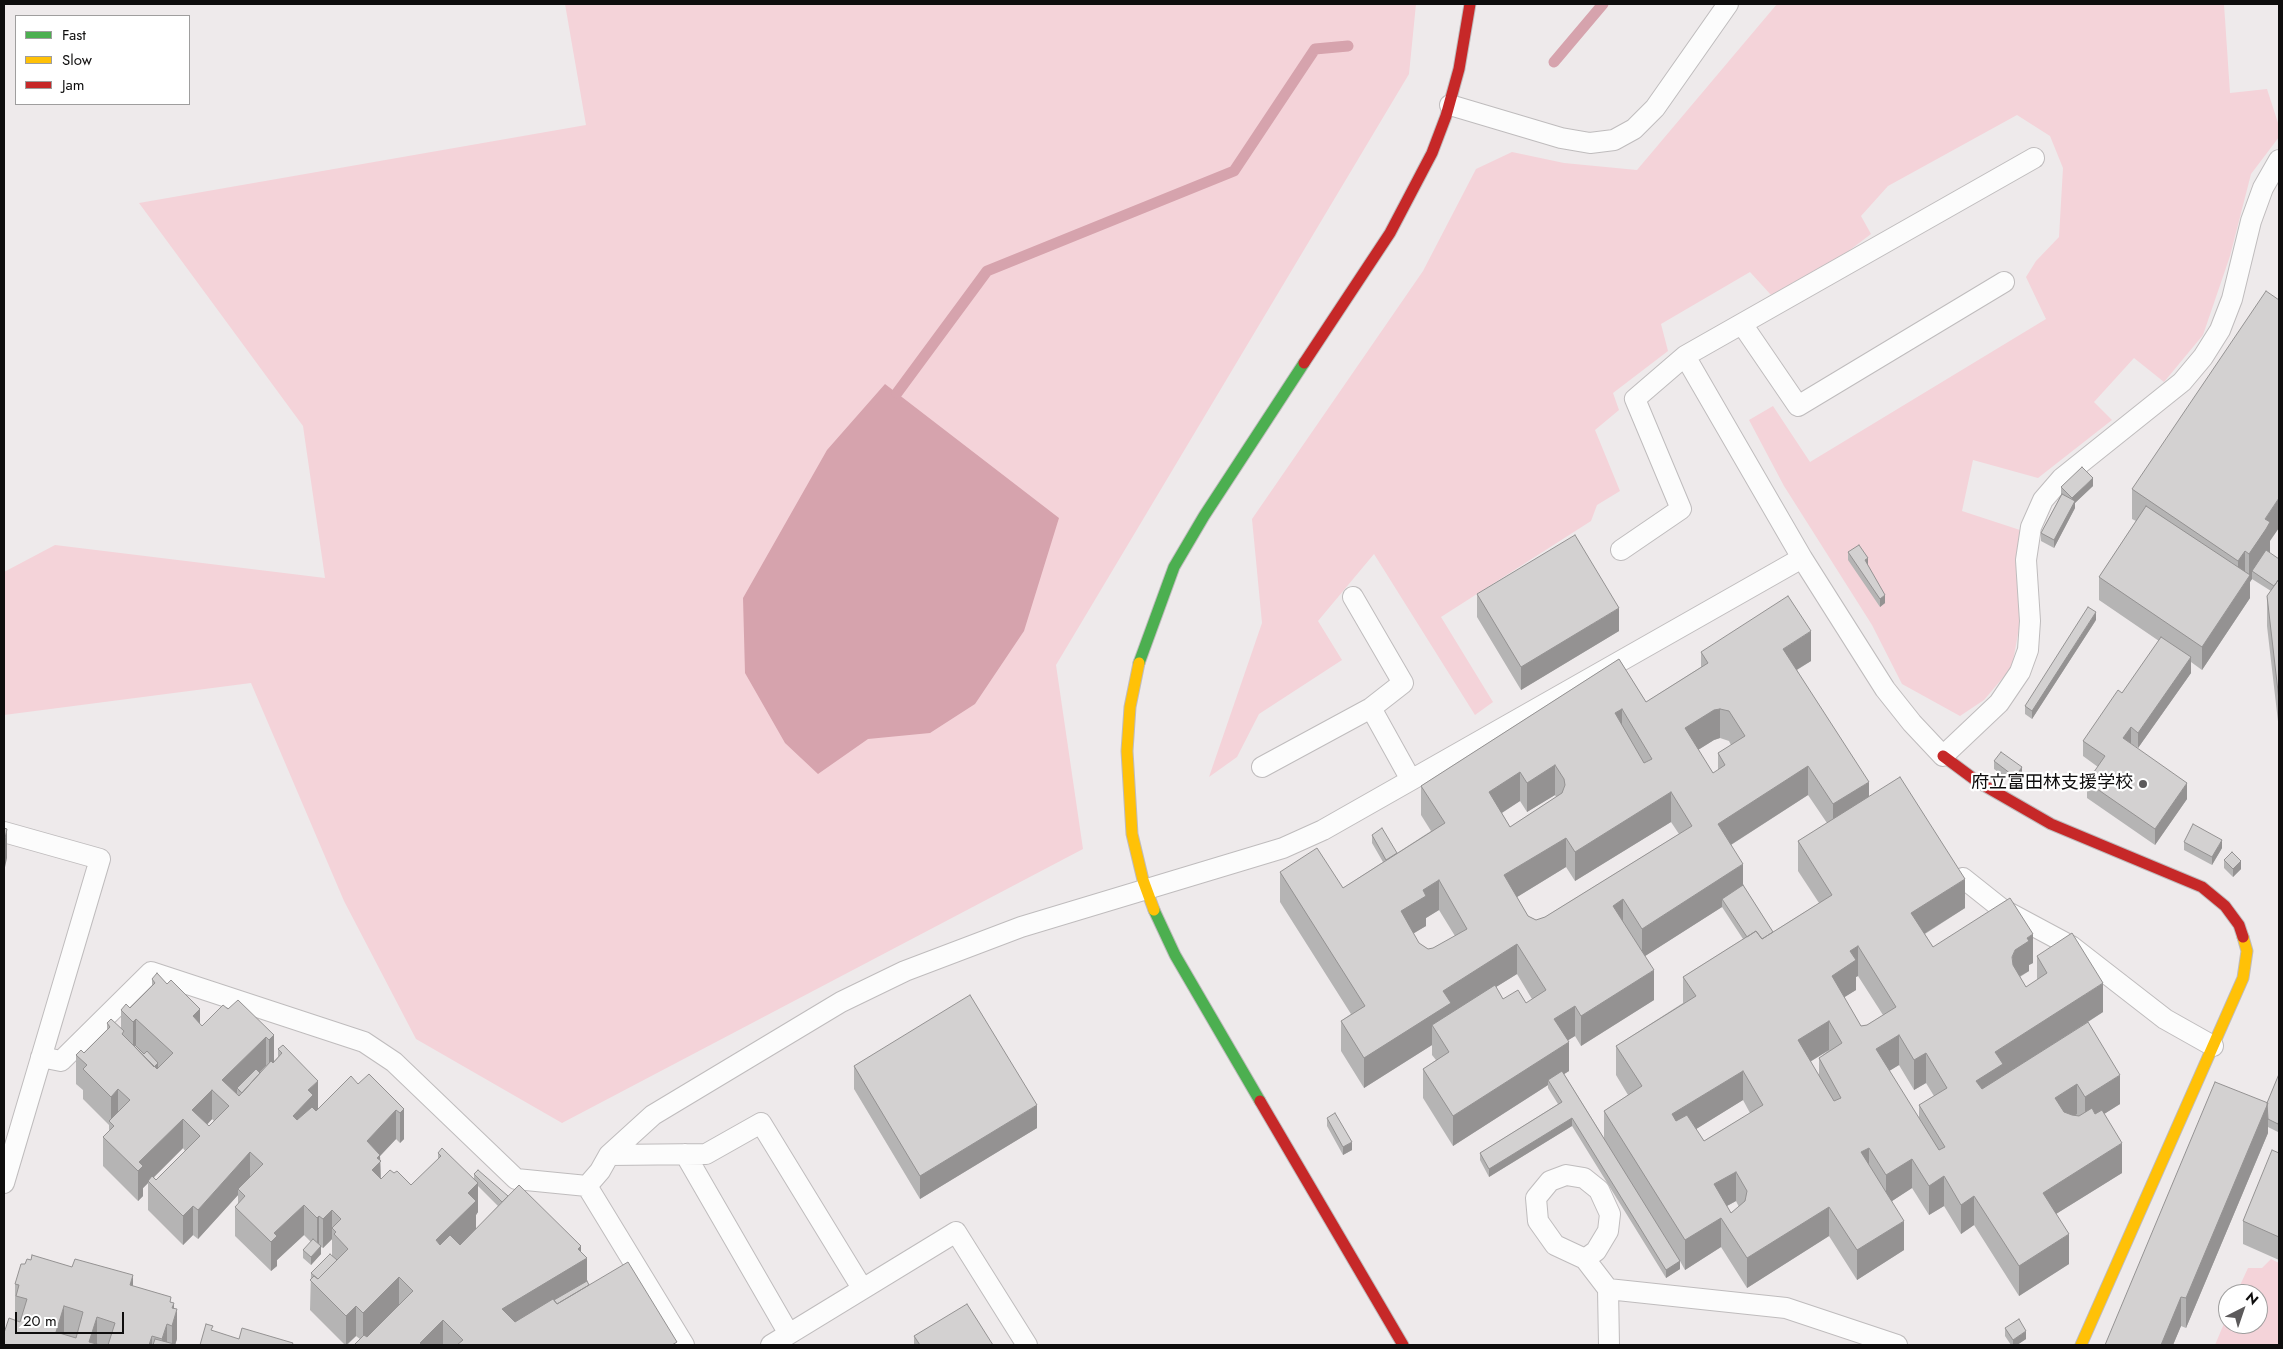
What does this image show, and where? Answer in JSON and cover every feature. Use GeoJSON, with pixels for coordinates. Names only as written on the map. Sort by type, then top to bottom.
{"type":"FeatureCollection","features":[{"type":"Feature","properties":{"kind":"street"},"geometry":{"type":"LineString","coordinates":[[1403,1345],[1175,955],[1159,924],[1146,890],[1132,834],[1127,751],[1130,707],[1139,661],[1174,567],[1204,516],[1390,233],[1432,153],[1450,105],[1459,68],[1470,4]]}},
{"type":"Feature","properties":{"kind":"street"},"geometry":{"type":"LineString","coordinates":[[1943,756],[1978,782],[2051,824],[2202,887],[2225,906],[2239,926],[2247,951],[2243,978],[2081,1345]]}},
{"type":"Feature","properties":{"kind":"lane"},"geometry":{"type":"LineString","coordinates":[[1450,105],[1561,138],[1590,143],[1614,140],[1634,129],[1655,108],[1728,4]]}},
{"type":"Feature","properties":{"kind":"lane"},"geometry":{"type":"LineString","coordinates":[[1621,550],[1681,508],[1634,399],[1685,356],[2034,158]]}},
{"type":"Feature","properties":{"kind":"lane"},"geometry":{"type":"LineString","coordinates":[[1685,356],[1802,558],[1885,689],[1912,723],[1943,756],[1999,703],[2020,672],[2028,650],[2030,621],[2026,560],[2031,527],[2043,500],[2062,478],[2182,382],[2202,357],[2220,330],[2232,299],[2251,221],[2263,188],[2279,160]]}},
{"type":"Feature","properties":{"kind":"lane"},"geometry":{"type":"LineString","coordinates":[[1742,324],[1798,406],[2004,282]]}},
{"type":"Feature","properties":{"kind":"lane"},"geometry":{"type":"LineString","coordinates":[[587,1186],[600,1171],[610,1155],[653,1115],[841,1002],[905,971],[954,951],[1021,928],[1283,848],[1323,830],[1802,558]]}},
{"type":"Feature","properties":{"kind":"lane"},"geometry":{"type":"LineString","coordinates":[[1262,768],[1371,708],[1403,683],[1353,597]]}},
{"type":"Feature","properties":{"kind":"lane"},"geometry":{"type":"LineString","coordinates":[[1371,708],[1411,780]]}},
{"type":"Feature","properties":{"kind":"lane"},"geometry":{"type":"LineString","coordinates":[[4,832],[100,859],[4,1183]]}},
{"type":"Feature","properties":{"kind":"lane"},"geometry":{"type":"LineString","coordinates":[[1963,878],[2002,908],[2070,946],[2165,1019],[2213,1046]]}},
{"type":"Feature","properties":{"kind":"lane"},"geometry":{"type":"LineString","coordinates":[[41,1057],[61,1061],[151,972],[364,1042],[394,1062],[516,1179],[587,1186]]}},
{"type":"Feature","properties":{"kind":"lane"},"geometry":{"type":"LineString","coordinates":[[610,1155],[706,1154],[761,1123],[862,1288]]}},
{"type":"Feature","properties":{"kind":"lane"},"geometry":{"type":"LineString","coordinates":[[685,1154],[789,1334]]}},
{"type":"Feature","properties":{"kind":"lane"},"geometry":{"type":"LineString","coordinates":[[587,1186],[684,1345]]}},
{"type":"Feature","properties":{"kind":"lane"},"geometry":{"type":"LineString","coordinates":[[771,1345],[956,1232],[1027,1345]]}},
{"type":"Feature","properties":{"kind":"lane"},"geometry":{"type":"LineString","coordinates":[[1585,1259],[1608,1289],[1608,1345]]}},
{"type":"Feature","properties":{"kind":"lane"},"geometry":{"type":"LineString","coordinates":[[1608,1289],[1786,1308],[1896,1345]]}},
{"type":"Feature","properties":{"kind":"shaded area"},"geometry":{"type":"Polygon","coordinates":[[[565,4],[1416,4],[1409,74],[1056,665],[1083,849],[562,1123],[416,1039],[344,901],[251,683],[4,715],[4,572],[55,545],[325,578],[303,426],[139,203],[586,125],[565,4]]]}},
{"type":"Feature","properties":{"kind":"shaded area"},"geometry":{"type":"Polygon","coordinates":[[[1777,4],[2224,4],[2230,93],[2267,89],[2279,126],[2279,137],[2251,174],[2230,256],[2203,335],[2164,382],[2134,358],[2094,402],[2112,420],[2038,478],[1973,460],[1962,511],[2020,530],[2023,606],[2012,667],[1984,700],[1960,716],[1902,684],[1872,625],[1784,486],[1749,420],[1773,406],[1810,462],[2046,319],[2026,277],[2036,261],[2059,237],[2063,168],[2050,136],[2017,115],[1888,186],[1861,216],[1871,234],[1846,253],[1771,295],[1750,272],[1661,324],[1668,351],[1613,393],[1619,410],[1595,430],[1620,491],[1597,505],[1591,521],[1441,617],[1493,702],[1475,715],[1374,554],[1318,621],[1342,660],[1259,714],[1237,757],[1209,777],[1262,623],[1252,519],[1423,271],[1476,169],[1512,152],[1564,163],[1637,170],[1777,4]]]}},
{"type":"Feature","properties":{"kind":"shaded area"},"geometry":{"type":"Polygon","coordinates":[[[885,384],[1059,518],[1024,631],[975,704],[930,733],[868,739],[818,774],[785,743],[745,673],[743,598],[827,450],[885,384]]]}},
{"type":"Feature","properties":{"kind":"shaded area"},"geometry":{"type":"Polygon","coordinates":[[[2271,1259],[2279,1263],[2279,1345],[2215,1345],[2220,1334],[2268,1334],[2268,1284],[2241,1284],[2248,1268],[2262,1268],[2271,1259]]]}},
{"type":"Feature","properties":{"kind":"building"},"geometry":{"type":"Polygon","coordinates":[[[2266,291],[2279,300],[2279,498],[2265,519],[2270,522],[2266,529],[2249,554],[2245,551],[2238,561],[2132,489],[2266,291]]]}},
{"type":"Feature","properties":{"kind":"building"},"geometry":{"type":"Polygon","coordinates":[[[2082,467],[2093,478],[2072,498],[2061,487],[2082,467]]]}},
{"type":"Feature","properties":{"kind":"building"},"geometry":{"type":"Polygon","coordinates":[[[2062,494],[2075,501],[2054,540],[2041,533],[2062,494]]]}},
{"type":"Feature","properties":{"kind":"building"},"geometry":{"type":"Polygon","coordinates":[[[2146,506],[2250,575],[2202,647],[2099,577],[2146,506]]]}},
{"type":"Feature","properties":{"kind":"building"},"geometry":{"type":"Polygon","coordinates":[[[1575,535],[1619,608],[1521,667],[1477,594],[1575,535]]]}},
{"type":"Feature","properties":{"kind":"building"},"geometry":{"type":"Polygon","coordinates":[[[1859,545],[1868,558],[1865,560],[1885,595],[1880,599],[1848,552],[1859,545]]]}},
{"type":"Feature","properties":{"kind":"building"},"geometry":{"type":"Polygon","coordinates":[[[2266,550],[2279,559],[2279,579],[2274,586],[2252,571],[2266,550]]]}},
{"type":"Feature","properties":{"kind":"building"},"geometry":{"type":"Polygon","coordinates":[[[2279,579],[2279,700],[2267,596],[2279,579]]]}},
{"type":"Feature","properties":{"kind":"building"},"geometry":{"type":"Polygon","coordinates":[[[1788,596],[1811,631],[1783,649],[1869,782],[1833,804],[1808,766],[1718,824],[1743,864],[1642,929],[1623,899],[1613,906],[1654,970],[1581,1016],[1575,1006],[1554,1019],[1569,1042],[1453,1116],[1423,1069],[1449,1052],[1432,1025],[1495,985],[1503,999],[1518,990],[1526,1003],[1546,990],[1517,944],[1443,991],[1451,1003],[1364,1058],[1341,1021],[1365,1006],[1280,872],[1317,848],[1343,888],[1445,823],[1421,786],[1619,659],[1646,702],[1708,663],[1701,652],[1788,596]],[[1622,709],[1615,713],[1644,763],[1652,759],[1622,709]],[[1714,710],[1685,728],[1713,773],[1725,765],[1718,753],[1745,736],[1729,711],[1714,710]],[[1555,765],[1527,783],[1520,772],[1489,792],[1510,827],[1562,793],[1565,785],[1564,779],[1555,765]],[[1671,792],[1575,852],[1566,838],[1504,875],[1528,916],[1536,920],[1545,917],[1692,826],[1671,792]],[[1439,880],[1423,890],[1426,896],[1401,911],[1419,943],[1428,949],[1467,929],[1439,880]]]}},
{"type":"Feature","properties":{"kind":"building"},"geometry":{"type":"Polygon","coordinates":[[[2088,607],[2096,612],[2032,711],[2025,706],[2088,607]]]}},
{"type":"Feature","properties":{"kind":"building"},"geometry":{"type":"Polygon","coordinates":[[[2161,637],[2191,657],[2138,733],[2131,727],[2123,738],[2187,783],[2155,829],[2087,782],[2105,756],[2083,741],[2118,690],[2122,693],[2161,637]]]}},
{"type":"Feature","properties":{"kind":"building"},"geometry":{"type":"Polygon","coordinates":[[[2001,752],[2022,767],[2015,777],[1994,761],[2001,752]]]}},
{"type":"Feature","properties":{"kind":"building"},"geometry":{"type":"Polygon","coordinates":[[[1900,777],[1965,879],[1911,913],[1933,947],[2010,898],[2033,934],[2027,938],[2029,941],[2015,950],[2012,957],[2013,965],[2026,987],[2047,973],[2037,956],[2072,933],[2103,983],[1995,1052],[2003,1064],[1976,1081],[1982,1089],[2088,1022],[2120,1075],[2085,1097],[2077,1084],[2055,1098],[2064,1112],[2072,1115],[2079,1116],[2092,1108],[2095,1114],[2102,1110],[2122,1143],[2043,1193],[2069,1234],[2019,1266],[1974,1196],[1961,1205],[1944,1176],[1929,1186],[1912,1159],[1886,1175],[1869,1148],[1861,1152],[1904,1221],[1857,1250],[1829,1207],[1747,1258],[1721,1218],[1685,1240],[1604,1111],[1642,1086],[1616,1046],[1696,996],[1683,977],[1756,931],[1762,939],[1832,895],[1798,841],[1900,777]],[[1858,946],[1850,951],[1856,960],[1832,976],[1861,1026],[1867,1025],[1896,1007],[1858,946]],[[1829,1021],[1798,1040],[1834,1101],[1841,1098],[1819,1058],[1842,1043],[1829,1021]],[[1899,1035],[1876,1049],[1939,1150],[1945,1147],[1919,1105],[1947,1088],[1926,1053],[1914,1060],[1899,1035]],[[1743,1071],[1672,1114],[1676,1121],[1687,1115],[1704,1141],[1763,1105],[1743,1071]],[[1736,1172],[1714,1184],[1731,1213],[1745,1201],[1747,1191],[1736,1172]]]}},
{"type":"Feature","properties":{"kind":"building"},"geometry":{"type":"Polygon","coordinates":[[[2193,824],[2222,840],[2212,857],[2184,842],[2193,824]]]}},
{"type":"Feature","properties":{"kind":"building"},"geometry":{"type":"Polygon","coordinates":[[[4,828],[7,829],[4,843],[4,828]]]}},
{"type":"Feature","properties":{"kind":"building"},"geometry":{"type":"Polygon","coordinates":[[[1382,828],[1397,853],[1386,860],[1372,835],[1382,828]]]}},
{"type":"Feature","properties":{"kind":"building"},"geometry":{"type":"Polygon","coordinates":[[[2232,852],[2241,861],[2233,869],[2224,860],[2232,852]]]}},
{"type":"Feature","properties":{"kind":"building"},"geometry":{"type":"Polygon","coordinates":[[[1743,885],[1773,932],[1762,939],[1756,931],[1747,937],[1722,899],[1743,885]]]}},
{"type":"Feature","properties":{"kind":"building"},"geometry":{"type":"Polygon","coordinates":[[[157,973],[167,984],[171,980],[200,1009],[193,1016],[202,1026],[223,1005],[228,1009],[238,1000],[274,1035],[269,1040],[266,1037],[222,1080],[239,1096],[271,1061],[273,1063],[282,1053],[278,1049],[283,1045],[318,1081],[308,1090],[313,1095],[293,1116],[297,1120],[312,1107],[316,1111],[351,1076],[358,1084],[369,1074],[404,1109],[400,1113],[396,1110],[367,1141],[380,1155],[377,1158],[381,1161],[372,1170],[381,1179],[390,1170],[394,1173],[397,1171],[411,1185],[441,1156],[438,1153],[442,1148],[478,1183],[468,1193],[476,1201],[436,1240],[440,1245],[450,1235],[460,1245],[519,1185],[581,1246],[578,1249],[587,1258],[502,1309],[515,1322],[553,1299],[557,1304],[628,1262],[677,1342],[672,1345],[457,1345],[463,1340],[443,1320],[420,1343],[422,1345],[354,1345],[364,1335],[367,1337],[413,1291],[399,1277],[363,1313],[356,1306],[346,1316],[310,1280],[314,1276],[318,1279],[348,1249],[334,1234],[336,1232],[332,1228],[341,1219],[332,1210],[323,1219],[319,1216],[317,1218],[304,1205],[274,1233],[277,1236],[271,1242],[235,1207],[245,1196],[238,1189],[263,1164],[250,1152],[198,1210],[193,1206],[183,1216],[148,1181],[152,1176],[156,1180],[200,1136],[183,1119],[139,1162],[143,1166],[138,1171],[103,1137],[114,1126],[109,1121],[130,1100],[118,1089],[111,1097],[83,1069],[87,1065],[76,1055],[81,1050],[84,1053],[110,1027],[107,1023],[111,1019],[124,1031],[122,1034],[157,1069],[173,1053],[136,1019],[133,1022],[121,1010],[126,1004],[130,1008],[155,983],[152,979],[157,973]],[[212,1090],[192,1110],[209,1126],[229,1106],[212,1090]]]}},
{"type":"Feature","properties":{"kind":"building"},"geometry":{"type":"Polygon","coordinates":[[[970,995],[1037,1105],[920,1176],[854,1066],[970,995]]]}},
{"type":"Feature","properties":{"kind":"building"},"geometry":{"type":"Polygon","coordinates":[[[135,1045],[144,1054],[147,1051],[158,1063],[154,1067],[135,1045]]]}},
{"type":"Feature","properties":{"kind":"building"},"geometry":{"type":"Polygon","coordinates":[[[256,1069],[260,1073],[242,1093],[237,1088],[256,1069]]]}},
{"type":"Feature","properties":{"kind":"building"},"geometry":{"type":"Polygon","coordinates":[[[1562,1071],[1680,1261],[1666,1270],[1572,1118],[1489,1169],[1480,1153],[1562,1102],[1548,1080],[1562,1071]]]}},
{"type":"Feature","properties":{"kind":"building"},"geometry":{"type":"Polygon","coordinates":[[[2279,1074],[2278,1124],[2268,1119],[2267,1103],[2279,1074]]]}},
{"type":"Feature","properties":{"kind":"building"},"geometry":{"type":"Polygon","coordinates":[[[2215,1082],[2268,1103],[2186,1298],[2181,1297],[2161,1345],[2105,1345],[2215,1082]]]}},
{"type":"Feature","properties":{"kind":"building"},"geometry":{"type":"Polygon","coordinates":[[[1335,1113],[1352,1142],[1343,1147],[1327,1118],[1335,1113]]]}},
{"type":"Feature","properties":{"kind":"building"},"geometry":{"type":"Polygon","coordinates":[[[2272,1150],[2279,1153],[2279,1237],[2243,1221],[2272,1150]]]}},
{"type":"Feature","properties":{"kind":"building"},"geometry":{"type":"Polygon","coordinates":[[[478,1170],[508,1196],[502,1202],[474,1174],[478,1170]]]}},
{"type":"Feature","properties":{"kind":"building"},"geometry":{"type":"Polygon","coordinates":[[[313,1239],[321,1246],[311,1257],[303,1250],[313,1239]]]}},
{"type":"Feature","properties":{"kind":"building"},"geometry":{"type":"Polygon","coordinates":[[[330,1254],[337,1260],[318,1279],[311,1273],[330,1254]]]}},
{"type":"Feature","properties":{"kind":"building"},"geometry":{"type":"Polygon","coordinates":[[[32,1255],[72,1267],[75,1259],[133,1275],[130,1285],[171,1297],[170,1302],[174,1303],[172,1308],[177,1309],[172,1326],[167,1324],[162,1339],[152,1336],[149,1345],[108,1345],[115,1323],[97,1317],[89,1342],[100,1345],[4,1345],[4,1333],[9,1318],[20,1322],[27,1299],[16,1296],[19,1285],[15,1284],[21,1264],[25,1264],[27,1259],[31,1260],[32,1255]],[[64,1306],[56,1332],[76,1338],[83,1312],[64,1306]]]}},
{"type":"Feature","properties":{"kind":"building"},"geometry":{"type":"Polygon","coordinates":[[[587,1281],[589,1285],[557,1304],[554,1300],[587,1281]]]}},
{"type":"Feature","properties":{"kind":"building"},"geometry":{"type":"Polygon","coordinates":[[[967,1304],[993,1345],[920,1345],[914,1336],[967,1304]]]}},
{"type":"Feature","properties":{"kind":"building"},"geometry":{"type":"Polygon","coordinates":[[[2019,1319],[2026,1331],[2013,1340],[2005,1328],[2019,1319]]]}},
{"type":"Feature","properties":{"kind":"building"},"geometry":{"type":"Polygon","coordinates":[[[206,1324],[213,1326],[211,1330],[239,1339],[242,1328],[293,1343],[292,1345],[200,1345],[206,1324]]]}},
{"type":"Feature","properties":{"kind":"building"},"geometry":{"type":"Polygon","coordinates":[[[155,1339],[178,1345],[153,1345],[155,1339]]]}},
{"type":"Feature","properties":{"kind":"waterway"},"geometry":{"type":"LineString","coordinates":[[1554,62],[1603,4]]}},
{"type":"Feature","properties":{"kind":"waterway"},"geometry":{"type":"LineString","coordinates":[[897,393],[987,271],[1234,171],[1315,49],[1348,46]]}},
{"type":"Feature","properties":{"kind":"traffic: fast"},"geometry":{"type":"LineString","coordinates":[[1139,663],[1174,567],[1204,516],[1304,363]]}},
{"type":"Feature","properties":{"kind":"traffic: fast"},"geometry":{"type":"LineString","coordinates":[[1154,910],[1175,955],[1260,1101]]}},
{"type":"Feature","properties":{"kind":"traffic: slow"},"geometry":{"type":"LineString","coordinates":[[1139,663],[1130,707],[1127,751],[1132,834],[1143,880],[1154,910]]}},
{"type":"Feature","properties":{"kind":"traffic: slow"},"geometry":{"type":"LineString","coordinates":[[2081,1345],[2243,978],[2247,951],[2243,937]]}},
{"type":"Feature","properties":{"kind":"traffic: jam"},"geometry":{"type":"LineString","coordinates":[[1304,363],[1390,233],[1432,153],[1446,116],[1459,69],[1470,4]]}},
{"type":"Feature","properties":{"kind":"traffic: jam"},"geometry":{"type":"LineString","coordinates":[[1943,756],[1978,782],[2051,824],[2202,887],[2225,906],[2239,925],[2243,937]]}},
{"type":"Feature","properties":{"kind":"traffic: jam"},"geometry":{"type":"LineString","coordinates":[[1260,1101],[1403,1345]]}},
{"type":"Feature","properties":{"kind":"place","name":"府立富田林支援学校"},"geometry":{"type":"Point","coordinates":[2143,784]}}]}
